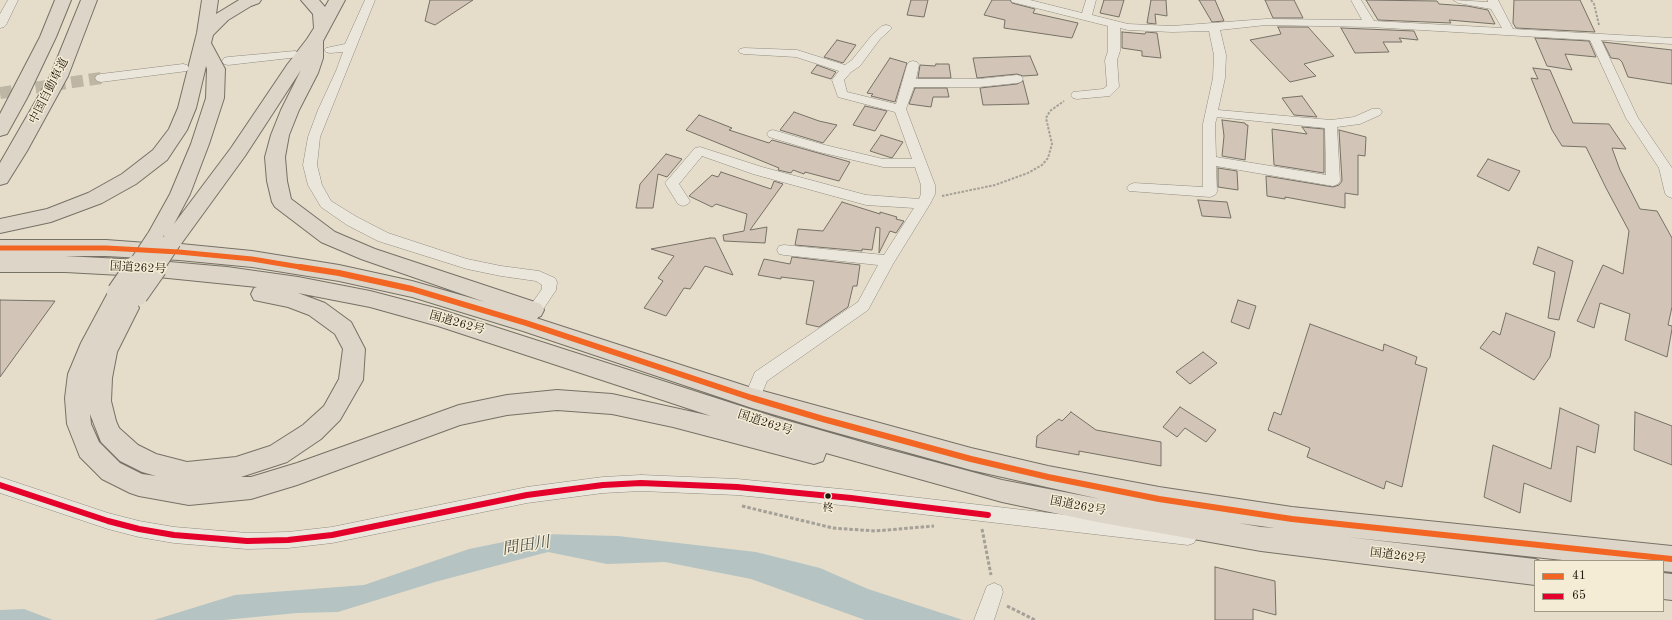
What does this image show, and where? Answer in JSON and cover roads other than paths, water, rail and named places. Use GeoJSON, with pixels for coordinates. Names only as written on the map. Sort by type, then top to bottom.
{"type":"FeatureCollection","features":[{"type":"Feature","properties":{"kind":"highway","name":"中国自動車道"},"geometry":{"type":"LineString","coordinates":[[0,130],[18,98],[48,37],[63,0]]}},
{"type":"Feature","properties":{"kind":"highway"},"geometry":{"type":"LineString","coordinates":[[0,226],[51,215],[95,198],[129,179],[160,154],[178,130],[187,108],[204,38],[210,0]]}},
{"type":"Feature","properties":{"kind":"highway"},"geometry":{"type":"LineString","coordinates":[[204,38],[222,18],[245,3],[253,0]]}},
{"type":"Feature","properties":{"kind":"highway"},"geometry":{"type":"LineString","coordinates":[[309,0],[318,8],[321,14],[322,40],[293,69],[238,152],[163,240],[128,294],[92,343],[80,374],[77,398],[79,424],[89,449],[111,471],[139,485],[189,493],[251,488],[297,474],[414,430],[459,415],[507,405],[557,400],[612,404],[673,417],[857,464],[974,483]]}},
{"type":"Feature","properties":{"kind":"highway"},"geometry":{"type":"LineString","coordinates":[[337,0],[309,73],[290,110],[280,135],[275,157],[276,181],[282,202],[328,237],[530,317]]}},
{"type":"Feature","properties":{"kind":"highway","name":"中国自動車道"},"geometry":{"type":"LineString","coordinates":[[0,178],[20,147],[59,76],[89,4]]}},
{"type":"Feature","properties":{"kind":"highway"},"geometry":{"type":"LineString","coordinates":[[163,240],[200,144],[215,98],[216,69],[204,38]]}},
{"type":"Feature","properties":{"kind":"highway","name":"国道262号"},"geometry":{"type":"LineString","coordinates":[[0,248],[106,248],[179,252],[252,260],[339,273],[530,317],[572,338],[752,398],[869,432],[1048,477],[1160,499],[1292,519],[1672,559]]}},
{"type":"Feature","properties":{"kind":"highway","name":"国道262号"},"geometry":{"type":"LineString","coordinates":[[0,264],[65,264],[201,273],[298,285],[370,299],[488,332],[778,428],[879,458],[974,483],[1038,498],[1194,528],[1261,539],[1414,559],[1534,572]]}},
{"type":"Feature","properties":{"kind":"highway"},"geometry":{"type":"LineString","coordinates":[[128,294],[117,328],[109,346],[100,378],[99,401],[104,421],[110,435],[128,453],[151,464],[187,473],[236,468],[278,454],[312,432],[332,413],[351,380],[354,349],[343,328],[318,309],[290,299],[245,291],[201,273]]}},
{"type":"Feature","properties":{"kind":"street"},"geometry":{"type":"LineString","coordinates":[[0,25],[13,0]]}},
{"type":"Feature","properties":{"kind":"street"},"geometry":{"type":"LineString","coordinates":[[370,0],[314,137],[310,165],[315,185],[326,204],[352,221],[383,237],[467,264],[501,271],[539,276],[550,282],[550,290],[530,317]]}},
{"type":"Feature","properties":{"kind":"street"},"geometry":{"type":"LineString","coordinates":[[1016,0],[1128,27],[1172,29],[1266,22],[1370,24],[1672,41]]}},
{"type":"Feature","properties":{"kind":"street"},"geometry":{"type":"LineString","coordinates":[[1086,17],[1091,0]]}},
{"type":"Feature","properties":{"kind":"street"},"geometry":{"type":"LineString","coordinates":[[1356,0],[1370,24]]}},
{"type":"Feature","properties":{"kind":"street"},"geometry":{"type":"LineString","coordinates":[[1458,0],[1494,3],[1509,31]]}},
{"type":"Feature","properties":{"kind":"street"},"geometry":{"type":"LineString","coordinates":[[1077,95],[1106,93],[1113,87],[1111,60],[1114,51],[1114,23]]}},
{"type":"Feature","properties":{"kind":"street"},"geometry":{"type":"LineString","coordinates":[[1134,188],[1210,192],[1209,124],[1219,78],[1220,55],[1214,27]]}},
{"type":"Feature","properties":{"kind":"street"},"geometry":{"type":"LineString","coordinates":[[886,28],[876,37],[856,63],[847,69],[838,80],[842,94],[900,109]]}},
{"type":"Feature","properties":{"kind":"street"},"geometry":{"type":"LineString","coordinates":[[1598,37],[1632,118],[1665,168],[1672,193]]}},
{"type":"Feature","properties":{"kind":"street"},"geometry":{"type":"LineString","coordinates":[[322,40],[350,47]]}},
{"type":"Feature","properties":{"kind":"street"},"geometry":{"type":"LineString","coordinates":[[744,52],[797,54],[847,69]]}},
{"type":"Feature","properties":{"kind":"street"},"geometry":{"type":"LineString","coordinates":[[228,61],[295,55]]}},
{"type":"Feature","properties":{"kind":"street"},"geometry":{"type":"LineString","coordinates":[[752,398],[761,377],[863,306],[925,199],[928,185],[900,109],[909,83],[913,65]]}},
{"type":"Feature","properties":{"kind":"street"},"geometry":{"type":"LineString","coordinates":[[101,78],[183,68]]}},
{"type":"Feature","properties":{"kind":"street"},"geometry":{"type":"LineString","coordinates":[[909,83],[979,83],[1017,79]]}},
{"type":"Feature","properties":{"kind":"street"},"geometry":{"type":"LineString","coordinates":[[1212,113],[1331,124],[1356,121],[1376,112]]}},
{"type":"Feature","properties":{"kind":"street"},"geometry":{"type":"LineString","coordinates":[[1209,160],[1333,181],[1331,124]]}},
{"type":"Feature","properties":{"kind":"street"},"geometry":{"type":"LineString","coordinates":[[773,134],[824,149],[882,163],[920,163]]}},
{"type":"Feature","properties":{"kind":"street"},"geometry":{"type":"LineString","coordinates":[[683,201],[672,183],[700,151],[758,171],[866,200],[925,199]]}},
{"type":"Feature","properties":{"kind":"street"},"geometry":{"type":"LineString","coordinates":[[784,250],[888,261]]}},
{"type":"Feature","properties":{"kind":"street"},"geometry":{"type":"LineString","coordinates":[[0,485],[108,521],[174,535],[240,541],[288,540],[332,535],[527,495],[603,485],[641,483],[737,487],[851,498],[979,514],[1309,550],[1414,559]]}},
{"type":"Feature","properties":{"kind":"water","name":"問田川"},"geometry":{"type":"Polygon","coordinates":[[[543,534],[618,536],[756,552],[820,568],[868,589],[963,620],[865,620],[751,579],[665,562],[607,564],[548,552],[435,582],[338,612],[297,613],[224,620],[154,620],[235,595],[364,585],[469,549],[543,534]]]}},
{"type":"Feature","properties":{"kind":"water"},"geometry":{"type":"Polygon","coordinates":[[[24,609],[53,620],[0,620],[0,610],[24,609]]]}},
{"type":"Feature","properties":{"kind":"tunnel"},"geometry":{"type":"LineString","coordinates":[[0,93],[101,78]]}},
{"type":"Feature","properties":{"kind":"place","name":"柊"},"geometry":{"type":"Point","coordinates":[828,496]}}]}
